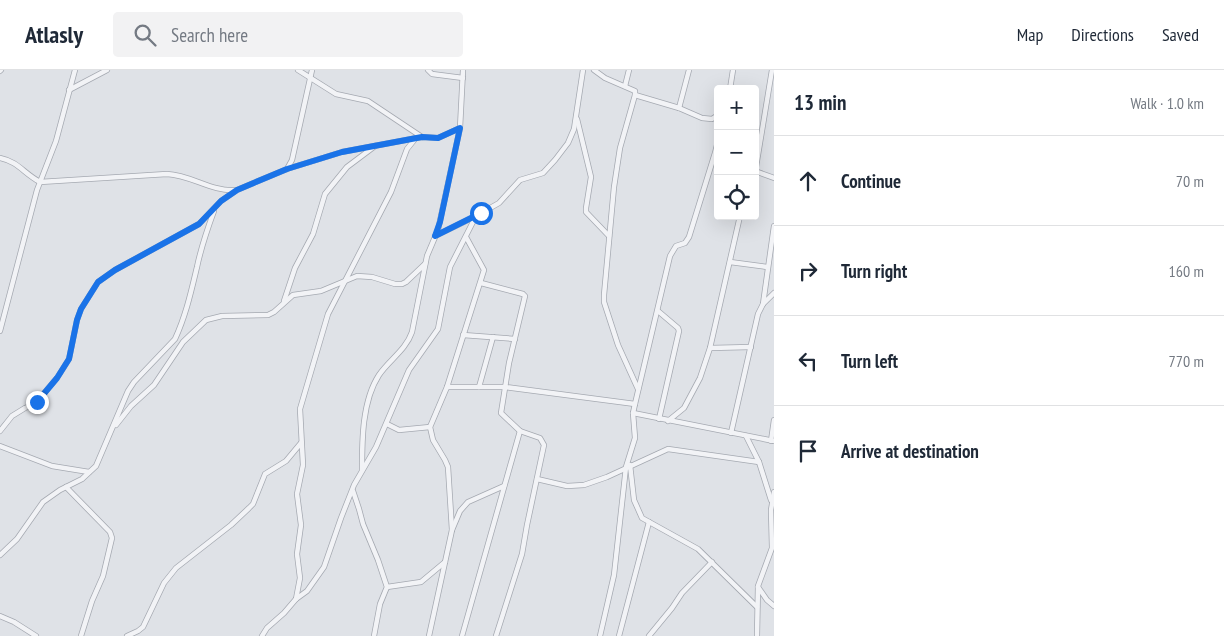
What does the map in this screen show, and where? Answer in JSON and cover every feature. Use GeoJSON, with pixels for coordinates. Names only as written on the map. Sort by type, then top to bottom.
{"type":"FeatureCollection","features":[{"type":"Feature","properties":{"kind":"street"},"geometry":{"type":"LineString","coordinates":[[0,331],[9,301],[14,273],[40,182],[53,148],[75,70]]}},
{"type":"Feature","properties":{"kind":"street"},"geometry":{"type":"LineString","coordinates":[[69,90],[107,70]]}},
{"type":"Feature","properties":{"kind":"street"},"geometry":{"type":"LineString","coordinates":[[298,70],[336,94],[368,101],[422,137]]}},
{"type":"Feature","properties":{"kind":"street"},"geometry":{"type":"LineString","coordinates":[[287,169],[292,160],[312,70]]}},
{"type":"Feature","properties":{"kind":"street"},"geometry":{"type":"LineString","coordinates":[[428,70],[432,74],[462,78]]}},
{"type":"Feature","properties":{"kind":"street"},"geometry":{"type":"LineString","coordinates":[[362,472],[362,438],[366,410],[378,377],[409,341],[420,299],[425,264],[440,222],[460,128],[463,70]]}},
{"type":"Feature","properties":{"kind":"street"},"geometry":{"type":"LineString","coordinates":[[435,236],[500,203],[520,180],[539,175],[548,168],[568,143],[574,129],[583,70]]}},
{"type":"Feature","properties":{"kind":"street"},"geometry":{"type":"LineString","coordinates":[[594,70],[606,78],[635,91],[620,148],[614,187],[604,302],[618,345],[638,389]]}},
{"type":"Feature","properties":{"kind":"street"},"geometry":{"type":"LineString","coordinates":[[625,86],[629,70]]}},
{"type":"Feature","properties":{"kind":"street"},"geometry":{"type":"LineString","coordinates":[[679,108],[689,70]]}},
{"type":"Feature","properties":{"kind":"street"},"geometry":{"type":"LineString","coordinates":[[731,85],[733,70]]}},
{"type":"Feature","properties":{"kind":"street"},"geometry":{"type":"LineString","coordinates":[[759,148],[772,70]]}},
{"type":"Feature","properties":{"kind":"street"},"geometry":{"type":"LineString","coordinates":[[635,96],[679,108],[707,120],[714,117]]}},
{"type":"Feature","properties":{"kind":"street"},"geometry":{"type":"LineString","coordinates":[[576,115],[591,177],[586,212],[609,236]]}},
{"type":"Feature","properties":{"kind":"street"},"geometry":{"type":"LineString","coordinates":[[0,431],[12,416],[35,404],[65,366],[69,359],[81,309],[98,282],[115,270],[194,227],[206,219],[215,208],[237,190],[287,169],[342,152],[422,137],[438,138],[460,128]]}},
{"type":"Feature","properties":{"kind":"street"},"geometry":{"type":"LineString","coordinates":[[296,599],[300,578],[296,558],[300,531],[297,494],[303,471],[300,409],[324,324],[396,181],[408,149],[415,139]]}},
{"type":"Feature","properties":{"kind":"street"},"geometry":{"type":"LineString","coordinates":[[283,302],[295,268],[313,234],[325,194],[348,167],[376,146]]}},
{"type":"Feature","properties":{"kind":"street"},"geometry":{"type":"LineString","coordinates":[[0,158],[13,161],[31,177],[40,182],[176,174],[222,190],[237,190]]}},
{"type":"Feature","properties":{"kind":"street"},"geometry":{"type":"LineString","coordinates":[[600,636],[614,575],[628,466],[635,438],[633,413],[670,256],[676,246],[685,243],[689,237],[714,163]]}},
{"type":"Feature","properties":{"kind":"street"},"geometry":{"type":"LineString","coordinates":[[759,173],[774,178]]}},
{"type":"Feature","properties":{"kind":"street"},"geometry":{"type":"LineString","coordinates":[[0,555],[17,539],[43,502],[90,472],[99,460],[134,382],[178,332],[189,303],[204,239],[215,208]]}},
{"type":"Feature","properties":{"kind":"street"},"geometry":{"type":"LineString","coordinates":[[262,636],[267,628],[312,585],[324,567],[340,518],[354,485],[387,424],[409,370],[438,329],[450,267],[476,216]]}},
{"type":"Feature","properties":{"kind":"street"},"geometry":{"type":"LineString","coordinates":[[668,421],[679,414],[700,378],[710,348],[739,220]]}},
{"type":"Feature","properties":{"kind":"street"},"geometry":{"type":"LineString","coordinates":[[763,304],[774,226]]}},
{"type":"Feature","properties":{"kind":"street"},"geometry":{"type":"LineString","coordinates":[[452,530],[448,468],[433,440],[430,427],[447,387],[484,270],[466,238]]}},
{"type":"Feature","properties":{"kind":"street"},"geometry":{"type":"LineString","coordinates":[[730,262],[767,267]]}},
{"type":"Feature","properties":{"kind":"street"},"geometry":{"type":"LineString","coordinates":[[111,433],[131,406],[154,385],[183,342],[206,320],[222,316],[268,314],[274,312],[283,302],[294,295],[321,290],[346,279],[364,276],[402,284],[425,264]]}},
{"type":"Feature","properties":{"kind":"street"},"geometry":{"type":"LineString","coordinates":[[481,283],[523,294],[524,296],[516,339],[509,363],[501,413],[520,431],[535,435],[544,445],[538,479],[526,525],[522,554],[496,636]]}},
{"type":"Feature","properties":{"kind":"street"},"geometry":{"type":"LineString","coordinates":[[730,433],[758,314],[763,304],[774,293]]}},
{"type":"Feature","properties":{"kind":"street"},"geometry":{"type":"LineString","coordinates":[[658,311],[679,331],[659,419]]}},
{"type":"Feature","properties":{"kind":"street"},"geometry":{"type":"LineString","coordinates":[[463,335],[516,339]]}},
{"type":"Feature","properties":{"kind":"street"},"geometry":{"type":"LineString","coordinates":[[480,387],[493,337]]}},
{"type":"Feature","properties":{"kind":"street"},"geometry":{"type":"LineString","coordinates":[[710,348],[751,347]]}},
{"type":"Feature","properties":{"kind":"street"},"geometry":{"type":"LineString","coordinates":[[447,387],[505,387],[635,404]]}},
{"type":"Feature","properties":{"kind":"street"},"geometry":{"type":"LineString","coordinates":[[633,413],[772,441],[774,420]]}},
{"type":"Feature","properties":{"kind":"street"},"geometry":{"type":"LineString","coordinates":[[387,424],[399,430],[430,427]]}},
{"type":"Feature","properties":{"kind":"street"},"geometry":{"type":"LineString","coordinates":[[462,636],[520,431]]}},
{"type":"Feature","properties":{"kind":"street"},"geometry":{"type":"LineString","coordinates":[[746,436],[759,462],[771,500],[772,548],[758,586],[756,636]]}},
{"type":"Feature","properties":{"kind":"street"},"geometry":{"type":"LineString","coordinates":[[127,636],[143,627],[164,584],[176,568],[216,538],[250,508],[265,474],[286,461],[301,443]]}},
{"type":"Feature","properties":{"kind":"street"},"geometry":{"type":"LineString","coordinates":[[0,446],[52,466],[90,472]]}},
{"type":"Feature","properties":{"kind":"street"},"geometry":{"type":"LineString","coordinates":[[538,479],[567,486],[577,486],[607,477],[668,449],[759,462]]}},
{"type":"Feature","properties":{"kind":"street"},"geometry":{"type":"LineString","coordinates":[[628,466],[634,500],[642,518],[692,545],[712,562],[757,607]]}},
{"type":"Feature","properties":{"kind":"street"},"geometry":{"type":"LineString","coordinates":[[429,636],[452,530],[463,506],[504,486]]}},
{"type":"Feature","properties":{"kind":"street"},"geometry":{"type":"LineString","coordinates":[[66,487],[110,532],[112,538],[103,576],[92,600],[81,636]]}},
{"type":"Feature","properties":{"kind":"street"},"geometry":{"type":"LineString","coordinates":[[353,490],[360,509],[362,524],[378,560],[387,587],[380,604],[374,636]]}},
{"type":"Feature","properties":{"kind":"street"},"geometry":{"type":"LineString","coordinates":[[771,500],[774,492]]}},
{"type":"Feature","properties":{"kind":"street"},"geometry":{"type":"LineString","coordinates":[[619,636],[649,522]]}},
{"type":"Feature","properties":{"kind":"street"},"geometry":{"type":"LineString","coordinates":[[387,587],[421,582],[445,562]]}},
{"type":"Feature","properties":{"kind":"street"},"geometry":{"type":"LineString","coordinates":[[649,636],[682,593],[712,562]]}},
{"type":"Feature","properties":{"kind":"street"},"geometry":{"type":"LineString","coordinates":[[758,586],[767,600],[774,606]]}},
{"type":"Feature","properties":{"kind":"street"},"geometry":{"type":"LineString","coordinates":[[0,616],[14,622],[36,636]]}},
{"type":"Feature","properties":{"kind":"route"},"geometry":{"type":"LineString","coordinates":[[37,402],[57,378],[69,359],[81,309],[98,282],[115,270],[190,230],[206,219],[221,201],[237,190],[287,169],[342,152],[422,137],[438,138],[460,128],[440,222],[435,236],[481,213]]}}]}
